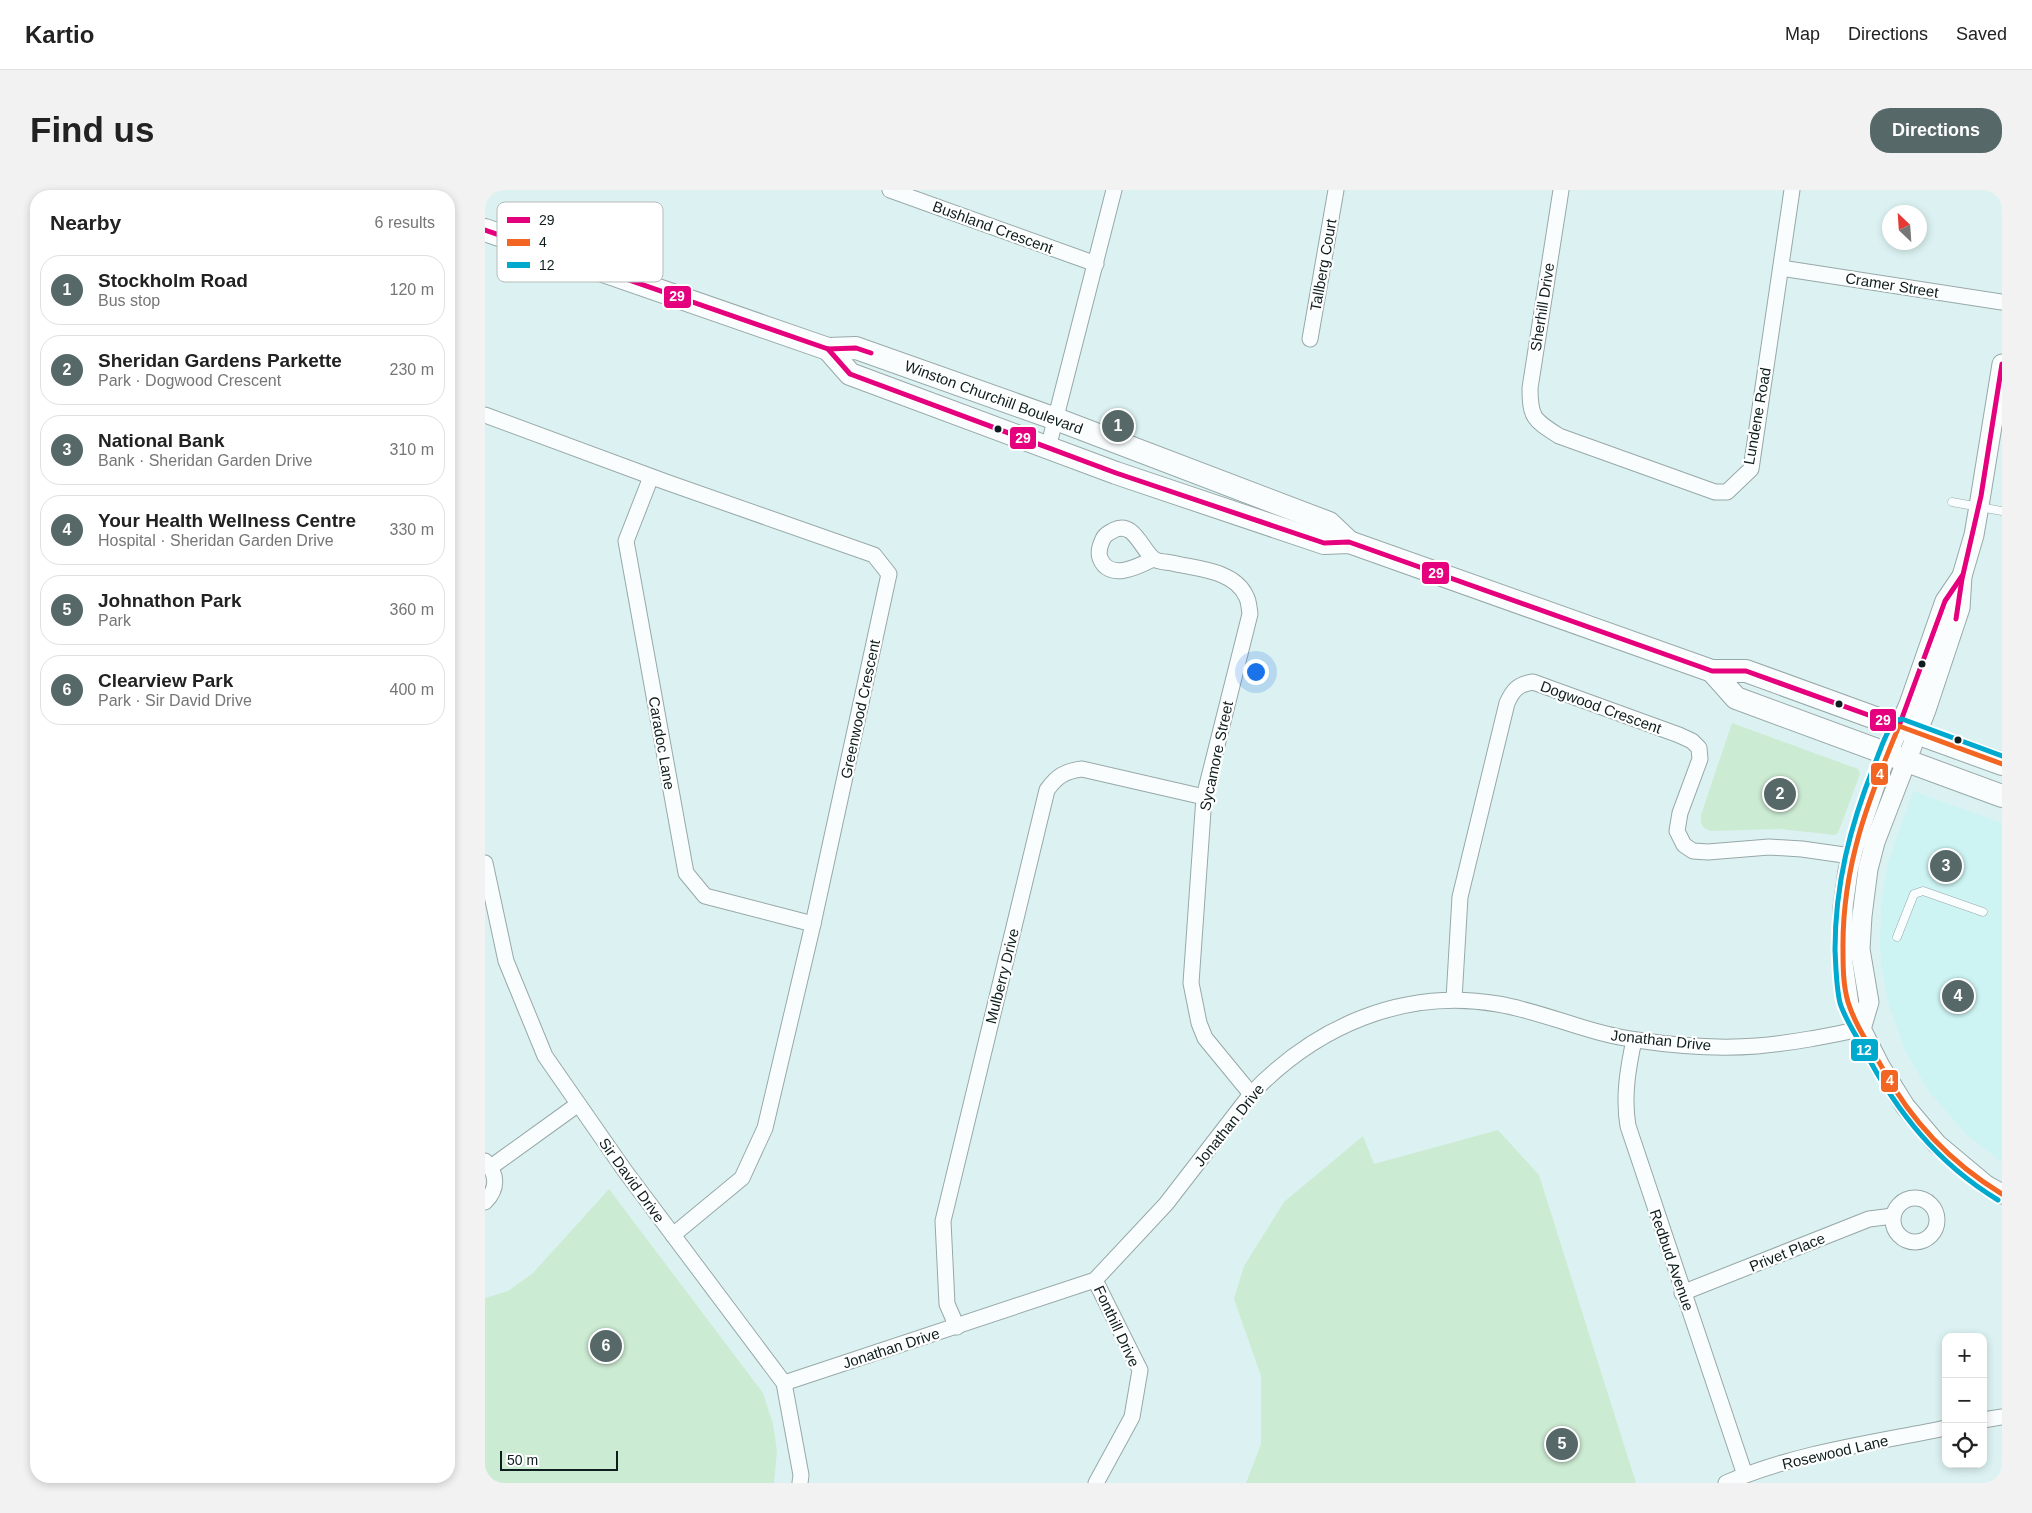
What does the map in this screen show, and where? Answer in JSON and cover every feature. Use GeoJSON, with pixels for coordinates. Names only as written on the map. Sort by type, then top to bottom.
{"type":"FeatureCollection","features":[{"type":"Feature","properties":{"kind":"main road","name":"Winston Churchill Boulevard"},"geometry":{"type":"LineString","coordinates":[[485,230],[497,234]]}},
{"type":"Feature","properties":{"kind":"main road","name":"Winston Churchill Boulevard"},"geometry":{"type":"LineString","coordinates":[[634,282],[828,350],[856,348],[1055,419],[1329,524],[1349,542]]}},
{"type":"Feature","properties":{"kind":"main road","name":"Winston Churchill Boulevard"},"geometry":{"type":"LineString","coordinates":[[828,350],[850,374],[1048,448],[1324,543],[1349,542],[1712,671],[1745,671],[2002,764]]}},
{"type":"Feature","properties":{"kind":"main road","name":"Winston Churchill Boulevard"},"geometry":{"type":"LineString","coordinates":[[1712,671],[1736,698],[2002,796]]}},
{"type":"Feature","properties":{"kind":"street","name":"Bushland Crescent"},"geometry":{"type":"LineString","coordinates":[[890,190],[1096,264]]}},
{"type":"Feature","properties":{"kind":"street"},"geometry":{"type":"LineString","coordinates":[[1048,448],[1114,190]]}},
{"type":"Feature","properties":{"kind":"street","name":"Tallberg Court"},"geometry":{"type":"LineString","coordinates":[[1311,339],[1336,190]]}},
{"type":"Feature","properties":{"kind":"street","name":"Sherhill Drive"},"geometry":{"type":"LineString","coordinates":[[1537,423],[1530,406],[1529,388],[1561,190]]}},
{"type":"Feature","properties":{"kind":"street","name":"Lundene Road"},"geometry":{"type":"LineString","coordinates":[[1537,423],[1568,440],[1715,492],[1727,492],[1751,469],[1792,190]]}},
{"type":"Feature","properties":{"kind":"street","name":"Cramer Street"},"geometry":{"type":"LineString","coordinates":[[1781,268],[2002,302]]}},
{"type":"Feature","properties":{"kind":"street"},"geometry":{"type":"LineString","coordinates":[[2002,364],[1974,535],[1962,576],[1960,608],[1851,856],[1843,907],[1843,954],[1849,1004],[1880,1066],[1905,1106],[1937,1144],[1986,1185],[2002,1194]]}},
{"type":"Feature","properties":{"kind":"street","name":"Greenwood Crescent"},"geometry":{"type":"LineString","coordinates":[[485,414],[651,477],[874,555],[889,574],[813,924],[765,1128],[743,1178],[673,1235]]}},
{"type":"Feature","properties":{"kind":"street","name":"Caradoc Lane"},"geometry":{"type":"LineString","coordinates":[[651,477],[626,541],[686,873],[705,896],[813,924]]}},
{"type":"Feature","properties":{"kind":"street","name":"Sycamore Street"},"geometry":{"type":"LineString","coordinates":[[1153,559],[1227,576],[1241,586],[1248,598],[1250,614],[1204,797],[1191,983],[1199,1023],[1205,1038],[1214,1052],[1251,1094]]}},
{"type":"Feature","properties":{"kind":"street","name":"Dogwood Crescent"},"geometry":{"type":"LineString","coordinates":[[1454,999],[1460,897],[1507,703],[1514,689],[1522,684],[1533,682],[1692,741],[1699,748],[1700,759],[1681,813],[1677,831],[1684,845],[1693,851],[1709,852],[1769,847],[1851,856]]}},
{"type":"Feature","properties":{"kind":"street"},"geometry":{"type":"LineString","coordinates":[[1861,1029],[1869,1002],[1860,949],[1868,869],[1896,757]]}},
{"type":"Feature","properties":{"kind":"street","name":"Mulberry Drive"},"geometry":{"type":"LineString","coordinates":[[957,1326],[947,1304],[943,1221],[1047,790],[1056,778],[1069,770],[1082,769],[1204,797]]}},
{"type":"Feature","properties":{"kind":"street","name":"Sir David Drive"},"geometry":{"type":"LineString","coordinates":[[485,863],[506,961],[545,1056],[577,1105],[784,1383],[801,1475],[800,1483]]}},
{"type":"Feature","properties":{"kind":"street","name":"Jonathan Drive"},"geometry":{"type":"LineString","coordinates":[[784,1383],[1095,1280],[1166,1204],[1251,1094],[1296,1053],[1315,1040],[1361,1017],[1409,1004],[1454,999],[1499,1004],[1601,1033],[1635,1040],[1677,1045],[1722,1047],[1757,1046],[1826,1037],[1861,1029]]}},
{"type":"Feature","properties":{"kind":"street","name":"Redbud Avenue"},"geometry":{"type":"LineString","coordinates":[[1635,1040],[1626,1100],[1628,1126],[1682,1293],[1745,1475]]}},
{"type":"Feature","properties":{"kind":"street"},"geometry":{"type":"LineString","coordinates":[[485,1202],[491,1196],[495,1187],[495,1177],[488,1164],[577,1105]]}},
{"type":"Feature","properties":{"kind":"street","name":"Privet Place"},"geometry":{"type":"LineString","coordinates":[[1682,1293],[1869,1219],[1893,1216]]}},
{"type":"Feature","properties":{"kind":"street","name":"Fonthill Drive"},"geometry":{"type":"LineString","coordinates":[[1095,1280],[1140,1370],[1132,1417],[1096,1483]]}},
{"type":"Feature","properties":{"kind":"street"},"geometry":{"type":"LineString","coordinates":[[1987,1419],[2002,1417]]}},
{"type":"Feature","properties":{"kind":"street","name":"Rosewood Lane"},"geometry":{"type":"LineString","coordinates":[[1726,1483],[1745,1475],[1805,1457],[1942,1429]]}},
{"type":"Feature","properties":{"kind":"lane"},"geometry":{"type":"LineString","coordinates":[[1952,502],[2002,510]]}},
{"type":"Feature","properties":{"kind":"lane"},"geometry":{"type":"LineString","coordinates":[[1897,937],[1914,894],[1923,891],[1983,912]]}},
{"type":"Feature","properties":{"kind":"shaded area"},"geometry":{"type":"Polygon","coordinates":[[[1913,791],[2002,823],[2002,1162],[1967,1135],[1930,1093],[1906,1053],[1889,1006],[1881,965],[1881,903],[1888,862],[1913,791]]]}},
{"type":"Feature","properties":{"kind":"green space"},"geometry":{"type":"Polygon","coordinates":[[[1732,723],[1858,769],[1860,774],[1838,833],[1835,835],[1780,829],[1711,831],[1705,829],[1701,824],[1701,815],[1732,723]]]}},
{"type":"Feature","properties":{"kind":"green space"},"geometry":{"type":"Polygon","coordinates":[[[1498,1130],[1539,1175],[1636,1483],[1246,1483],[1261,1444],[1261,1376],[1234,1299],[1244,1266],[1284,1202],[1363,1136],[1374,1164],[1498,1130]]]}},
{"type":"Feature","properties":{"kind":"green space"},"geometry":{"type":"Polygon","coordinates":[[[609,1189],[763,1393],[773,1424],[777,1451],[774,1483],[485,1483],[485,1298],[508,1291],[533,1273],[609,1189]]]}},
{"type":"Feature","properties":{"kind":"transit line","name":"29"},"geometry":{"type":"LineString","coordinates":[[485,230],[497,234]]}},
{"type":"Feature","properties":{"kind":"transit line","name":"29"},"geometry":{"type":"LineString","coordinates":[[635,282],[828,349],[856,348],[871,353]]}},
{"type":"Feature","properties":{"kind":"transit line","name":"29"},"geometry":{"type":"LineString","coordinates":[[828,349],[850,374],[1116,473],[1324,543],[1349,542],[1712,671],[1746,671],[1899,726],[1945,601],[1962,576]]}},
{"type":"Feature","properties":{"kind":"transit line","name":"29"},"geometry":{"type":"LineString","coordinates":[[1956,619],[1962,579],[1981,496],[2002,364]]}},
{"type":"Feature","properties":{"kind":"transit line","name":"12"},"geometry":{"type":"LineString","coordinates":[[1998,1200],[1956,1170],[1937,1153],[1890,1094],[1842,1009],[1836,976],[1835,950],[1838,902],[1845,856],[1865,788],[1888,731],[1894,721],[1902,719],[2002,756]]}},
{"type":"Feature","properties":{"kind":"transit line","name":"4"},"geometry":{"type":"LineString","coordinates":[[2002,764],[1899,726],[1867,807],[1859,834],[1847,890],[1843,949],[1844,982],[1851,1011],[1894,1088],[1906,1106],[1949,1155],[1983,1182],[2002,1194]]}},
{"type":"Feature","properties":{"kind":"place","name":"Stockholm Road"},"geometry":{"type":"Point","coordinates":[1118,426]}},
{"type":"Feature","properties":{"kind":"place","name":"Sheridan Gardens Parkette"},"geometry":{"type":"Point","coordinates":[1780,794]}},
{"type":"Feature","properties":{"kind":"place","name":"National Bank"},"geometry":{"type":"Point","coordinates":[1946,866]}},
{"type":"Feature","properties":{"kind":"place","name":"Your Health Wellness Centre"},"geometry":{"type":"Point","coordinates":[1958,996]}},
{"type":"Feature","properties":{"kind":"place","name":"Clearview Park"},"geometry":{"type":"Point","coordinates":[606,1346]}},
{"type":"Feature","properties":{"kind":"place","name":"Johnathon Park"},"geometry":{"type":"Point","coordinates":[1562,1444]}}]}
